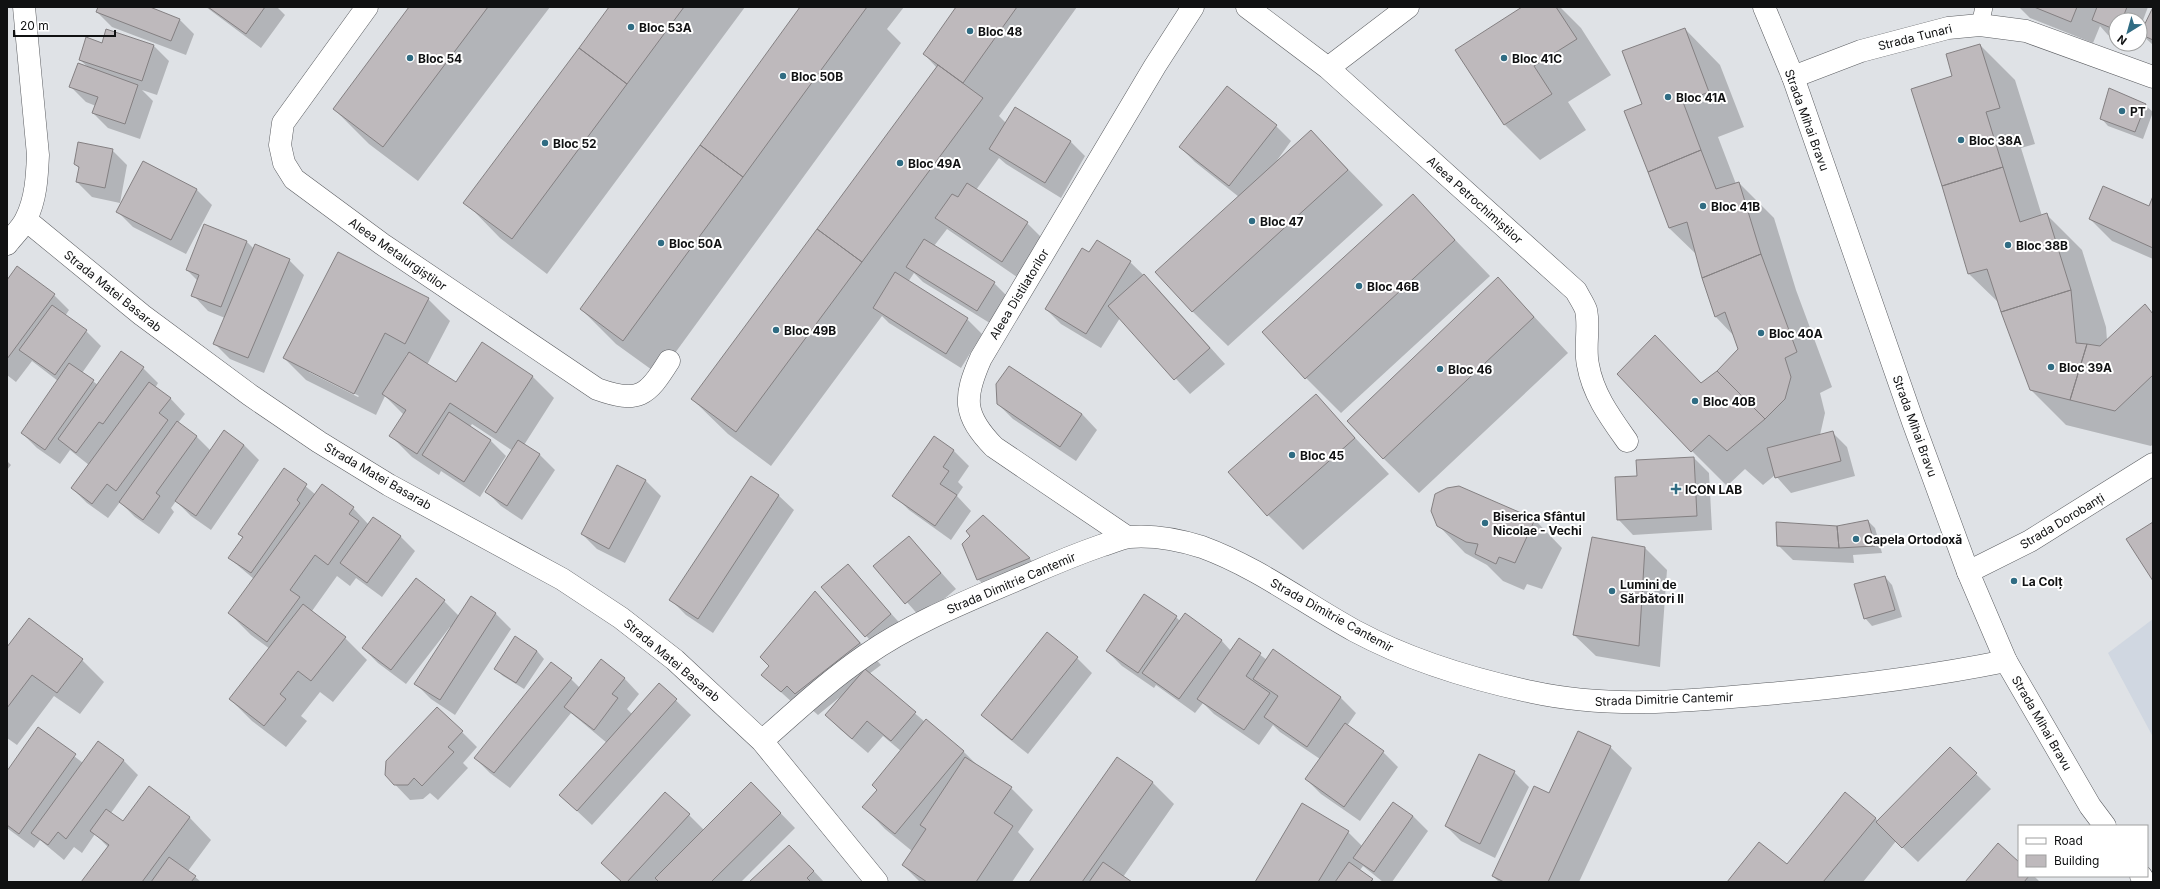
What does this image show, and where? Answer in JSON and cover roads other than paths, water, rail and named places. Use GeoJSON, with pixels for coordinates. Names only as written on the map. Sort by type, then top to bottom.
{"type":"FeatureCollection","features":[{"type":"Feature","properties":{"kind":"street"},"geometry":{"type":"LineString","coordinates":[[7,244],[26,220],[35,194],[38,155],[24,7]]}},
{"type":"Feature","properties":{"kind":"street","name":"Aleea Metalurgiștilor"},"geometry":{"type":"LineString","coordinates":[[367,7],[283,123],[280,145],[284,163],[294,179],[382,244],[597,390],[614,396],[641,394],[653,386],[669,361]]}},
{"type":"Feature","properties":{"kind":"street","name":"Aleea Distilatorilor"},"geometry":{"type":"LineString","coordinates":[[1127,537],[994,447],[977,430],[968,407],[970,381],[981,358],[1155,66],[1193,7]]}},
{"type":"Feature","properties":{"kind":"street","name":"Aleea Petrochimiștilor"},"geometry":{"type":"LineString","coordinates":[[1248,7],[1328,68],[1576,291],[1586,309],[1588,323],[1586,342],[1588,365],[1593,386],[1604,409],[1627,441]]}},
{"type":"Feature","properties":{"kind":"street"},"geometry":{"type":"LineString","coordinates":[[1328,68],[1408,7]]}},
{"type":"Feature","properties":{"kind":"street","name":"Strada Mihai Bravu"},"geometry":{"type":"LineString","coordinates":[[1764,7],[1793,77],[1913,422],[1968,572],[2006,661],[2090,806],[2104,825]]}},
{"type":"Feature","properties":{"kind":"street","name":"Strada Tunari"},"geometry":{"type":"LineString","coordinates":[[1793,77],[1861,51],[1948,28],[1982,16],[2153,77]]}},
{"type":"Feature","properties":{"kind":"street","name":"Strada Matei Basarab"},"geometry":{"type":"LineString","coordinates":[[26,220],[142,316],[250,395],[319,442],[389,485],[562,579],[621,618],[675,660],[762,742],[877,882]]}},
{"type":"Feature","properties":{"kind":"street","name":"Strada Dorobanți"},"geometry":{"type":"LineString","coordinates":[[1968,572],[2030,541],[2153,464]]}},
{"type":"Feature","properties":{"kind":"street","name":"Strada Dimitrie Cantemir"},"geometry":{"type":"LineString","coordinates":[[762,742],[816,692],[868,654],[926,620],[1069,557],[1127,537],[1162,538],[1198,546],[1227,557],[1260,574],[1352,629],[1388,648],[1427,664],[1532,692],[1583,701],[1627,702],[1703,700],[1843,687],[1958,671],[2006,661]]}},
{"type":"Feature","properties":{"kind":"place","name":"Bloc 53A"},"geometry":{"type":"Point","coordinates":[631,27]}},
{"type":"Feature","properties":{"kind":"place","name":"Bloc 48"},"geometry":{"type":"Point","coordinates":[970,31]}},
{"type":"Feature","properties":{"kind":"place","name":"Bloc 54"},"geometry":{"type":"Point","coordinates":[410,58]}},
{"type":"Feature","properties":{"kind":"place","name":"Bloc 41C"},"geometry":{"type":"Point","coordinates":[1504,58]}},
{"type":"Feature","properties":{"kind":"place","name":"Bloc 50B"},"geometry":{"type":"Point","coordinates":[783,76]}},
{"type":"Feature","properties":{"kind":"place","name":"Bloc 41A"},"geometry":{"type":"Point","coordinates":[1668,97]}},
{"type":"Feature","properties":{"kind":"place","name":"PT"},"geometry":{"type":"Point","coordinates":[2122,111]}},
{"type":"Feature","properties":{"kind":"place","name":"Bloc 38A"},"geometry":{"type":"Point","coordinates":[1961,140]}},
{"type":"Feature","properties":{"kind":"place","name":"Bloc 52"},"geometry":{"type":"Point","coordinates":[545,143]}},
{"type":"Feature","properties":{"kind":"place","name":"Bloc 49A"},"geometry":{"type":"Point","coordinates":[900,163]}},
{"type":"Feature","properties":{"kind":"place","name":"Bloc 41B"},"geometry":{"type":"Point","coordinates":[1703,206]}},
{"type":"Feature","properties":{"kind":"place","name":"Bloc 47"},"geometry":{"type":"Point","coordinates":[1252,221]}},
{"type":"Feature","properties":{"kind":"place","name":"Bloc 50A"},"geometry":{"type":"Point","coordinates":[661,243]}},
{"type":"Feature","properties":{"kind":"place","name":"Bloc 38B"},"geometry":{"type":"Point","coordinates":[2008,245]}},
{"type":"Feature","properties":{"kind":"place","name":"Bloc 46B"},"geometry":{"type":"Point","coordinates":[1359,286]}},
{"type":"Feature","properties":{"kind":"place","name":"Bloc 49B"},"geometry":{"type":"Point","coordinates":[776,330]}},
{"type":"Feature","properties":{"kind":"place","name":"Bloc 40A"},"geometry":{"type":"Point","coordinates":[1761,333]}},
{"type":"Feature","properties":{"kind":"place","name":"Bloc 39A"},"geometry":{"type":"Point","coordinates":[2051,367]}},
{"type":"Feature","properties":{"kind":"place","name":"Bloc 46"},"geometry":{"type":"Point","coordinates":[1440,369]}},
{"type":"Feature","properties":{"kind":"place","name":"Bloc 40B"},"geometry":{"type":"Point","coordinates":[1695,401]}},
{"type":"Feature","properties":{"kind":"place","name":"Bloc 45"},"geometry":{"type":"Point","coordinates":[1292,455]}},
{"type":"Feature","properties":{"kind":"place","name":"ICON LAB"},"geometry":{"type":"Point","coordinates":[1676,489]}},
{"type":"Feature","properties":{"kind":"place","name":"Biserica Sfântul Nicolae - Vechi"},"geometry":{"type":"Point","coordinates":[1485,523]}},
{"type":"Feature","properties":{"kind":"place","name":"Capela Ortodoxă"},"geometry":{"type":"Point","coordinates":[1856,539]}},
{"type":"Feature","properties":{"kind":"place","name":"La Colț"},"geometry":{"type":"Point","coordinates":[2014,581]}},
{"type":"Feature","properties":{"kind":"place","name":"Lumini de Sărbători II"},"geometry":{"type":"Point","coordinates":[1612,591]}}]}
